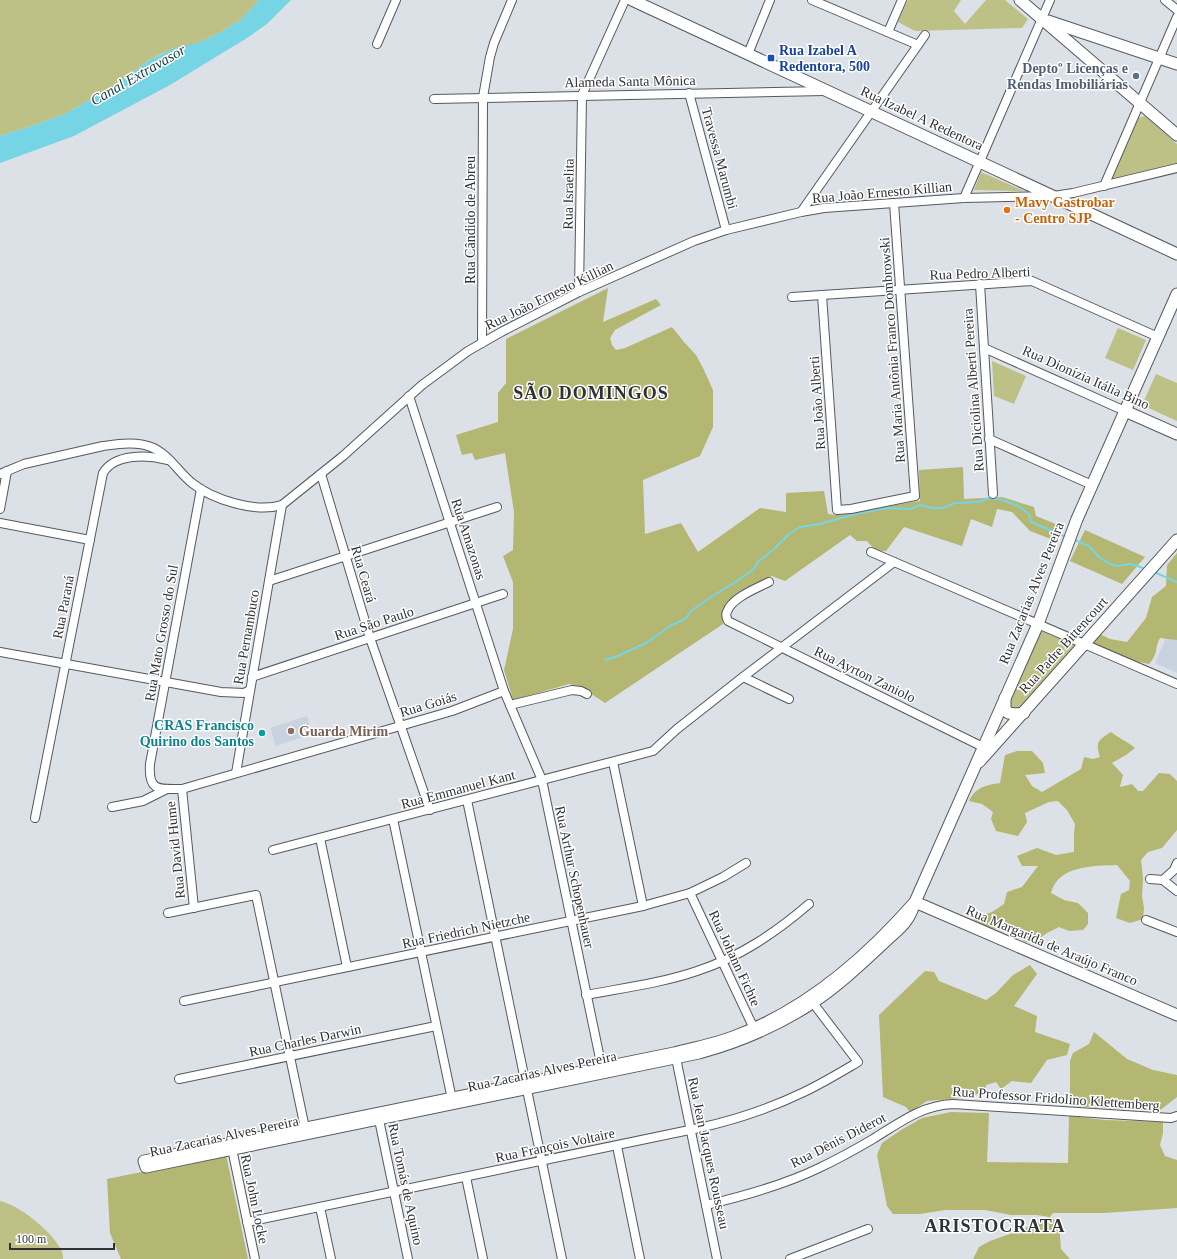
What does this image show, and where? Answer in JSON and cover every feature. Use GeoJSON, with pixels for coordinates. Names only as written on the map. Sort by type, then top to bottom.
{"type":"FeatureCollection","features":[{"type":"Feature","properties":{"kind":"main road","name":"Rua Izabel A Redentora"},"geometry":{"type":"LineString","coordinates":[[632,0],[1177,254]]}},
{"type":"Feature","properties":{"kind":"main road"},"geometry":{"type":"LineString","coordinates":[[1020,0],[1177,135]]}},
{"type":"Feature","properties":{"kind":"main road"},"geometry":{"type":"LineString","coordinates":[[1042,19],[1177,64]]}},
{"type":"Feature","properties":{"kind":"main road","name":"Rua Zacarias Alves Pereira"},"geometry":{"type":"LineString","coordinates":[[986,748],[996,716],[1038,624],[1073,530],[1177,294]]}},
{"type":"Feature","properties":{"kind":"main road","name":"Rua Dionízia Itália Bino"},"geometry":{"type":"LineString","coordinates":[[1125,411],[1177,434]]}},
{"type":"Feature","properties":{"kind":"main road","name":"Rua Padre Bittencourt"},"geometry":{"type":"LineString","coordinates":[[972,770],[986,748],[1012,726],[1177,540]]}},
{"type":"Feature","properties":{"kind":"main road"},"geometry":{"type":"LineString","coordinates":[[1005,698],[1005,708],[1008,713],[1016,714],[1024,712]]}},
{"type":"Feature","properties":{"kind":"main road"},"geometry":{"type":"LineString","coordinates":[[996,716],[1007,716],[1012,726]]}},
{"type":"Feature","properties":{"kind":"main road","name":"Rua Zacarias Alves Pereira"},"geometry":{"type":"LineString","coordinates":[[231,1146],[146,1167],[144,1161],[231,1146],[675,1056],[755,1031],[790,1010],[811,1000],[889,930],[914,902],[972,770]]}},
{"type":"Feature","properties":{"kind":"main road","name":"Rua Margarida de Araújo Franco"},"geometry":{"type":"LineString","coordinates":[[914,902],[1177,1015]]}},
{"type":"Feature","properties":{"kind":"street"},"geometry":{"type":"LineString","coordinates":[[377,44],[396,0]]}},
{"type":"Feature","properties":{"kind":"street","name":"Rua Cândido de Abreu"},"geometry":{"type":"LineString","coordinates":[[482,343],[483,97],[494,43],[512,0]]}},
{"type":"Feature","properties":{"kind":"street"},"geometry":{"type":"LineString","coordinates":[[582,95],[625,0]]}},
{"type":"Feature","properties":{"kind":"street"},"geometry":{"type":"LineString","coordinates":[[748,54],[770,0]]}},
{"type":"Feature","properties":{"kind":"street"},"geometry":{"type":"LineString","coordinates":[[812,0],[918,45]]}},
{"type":"Feature","properties":{"kind":"street"},"geometry":{"type":"LineString","coordinates":[[888,32],[902,0]]}},
{"type":"Feature","properties":{"kind":"street"},"geometry":{"type":"LineString","coordinates":[[964,198],[1050,0]]}},
{"type":"Feature","properties":{"kind":"street"},"geometry":{"type":"LineString","coordinates":[[1165,0],[1177,10]]}},
{"type":"Feature","properties":{"kind":"street"},"geometry":{"type":"LineString","coordinates":[[1104,186],[1177,17]]}},
{"type":"Feature","properties":{"kind":"street"},"geometry":{"type":"LineString","coordinates":[[801,212],[925,34]]}},
{"type":"Feature","properties":{"kind":"street","name":"Alameda Santa Mônica"},"geometry":{"type":"LineString","coordinates":[[434,99],[827,91]]}},
{"type":"Feature","properties":{"kind":"street","name":"Travessa Marumbi"},"geometry":{"type":"LineString","coordinates":[[689,93],[726,230]]}},
{"type":"Feature","properties":{"kind":"street","name":"Rua Israelita"},"geometry":{"type":"LineString","coordinates":[[579,292],[582,95]]}},
{"type":"Feature","properties":{"kind":"street","name":"Rua João Ernesto Killian"},"geometry":{"type":"LineString","coordinates":[[282,505],[353,447],[409,396],[446,367],[482,343],[579,292],[694,241],[726,230],[801,212],[841,206],[894,202],[964,198],[1054,196],[1104,186],[1177,168]]}},
{"type":"Feature","properties":{"kind":"street","name":"Rua Maria Antônia Franco Dombrowski"},"geometry":{"type":"LineString","coordinates":[[837,510],[851,509],[915,496],[894,202]]}},
{"type":"Feature","properties":{"kind":"street","name":"Rua Pedro Alberti"},"geometry":{"type":"LineString","coordinates":[[792,297],[1032,281],[1158,337]]}},
{"type":"Feature","properties":{"kind":"street","name":"Rua Diciolina Alberti Pereira"},"geometry":{"type":"LineString","coordinates":[[980,284],[993,494]]}},
{"type":"Feature","properties":{"kind":"street","name":"Rua João Alberti"},"geometry":{"type":"LineString","coordinates":[[822,295],[837,510]]}},
{"type":"Feature","properties":{"kind":"street","name":"Rua Dionízia Itália Bino"},"geometry":{"type":"LineString","coordinates":[[984,348],[1125,411]]}},
{"type":"Feature","properties":{"kind":"street","name":"Rua Amazonas"},"geometry":{"type":"LineString","coordinates":[[409,396],[504,690]]}},
{"type":"Feature","properties":{"kind":"street"},"geometry":{"type":"LineString","coordinates":[[989,439],[1092,485]]}},
{"type":"Feature","properties":{"kind":"street"},"geometry":{"type":"LineString","coordinates":[[0,509],[4,473],[24,464],[116,444],[145,445],[160,452],[170,460],[192,483],[224,500],[248,506],[266,508],[282,505]]}},
{"type":"Feature","properties":{"kind":"street","name":"Rua Paraná"},"geometry":{"type":"LineString","coordinates":[[35,818],[104,473],[106,469],[117,462],[137,457],[158,457],[170,460]]}},
{"type":"Feature","properties":{"kind":"street","name":"Rua Ceará"},"geometry":{"type":"LineString","coordinates":[[321,474],[370,638],[430,810]]}},
{"type":"Feature","properties":{"kind":"street","name":"Rua Mato Grosso do Sul"},"geometry":{"type":"LineString","coordinates":[[151,781],[149,775],[150,764],[201,489]]}},
{"type":"Feature","properties":{"kind":"street","name":"Rua Pernambuco"},"geometry":{"type":"LineString","coordinates":[[236,773],[282,505]]}},
{"type":"Feature","properties":{"kind":"street"},"geometry":{"type":"LineString","coordinates":[[269,581],[497,507]]}},
{"type":"Feature","properties":{"kind":"street"},"geometry":{"type":"LineString","coordinates":[[0,523],[90,540]]}},
{"type":"Feature","properties":{"kind":"street"},"geometry":{"type":"LineString","coordinates":[[871,552],[1177,684]]}},
{"type":"Feature","properties":{"kind":"street"},"geometry":{"type":"LineString","coordinates":[[789,699],[743,677],[894,562]]}},
{"type":"Feature","properties":{"kind":"street","name":"Rua Ayrton Zaniolo"},"geometry":{"type":"LineString","coordinates":[[770,582],[745,595],[730,606],[726,616],[728,621],[986,748]]}},
{"type":"Feature","properties":{"kind":"street","name":"Rua São Paulo"},"geometry":{"type":"LineString","coordinates":[[252,677],[503,594]]}},
{"type":"Feature","properties":{"kind":"street"},"geometry":{"type":"LineString","coordinates":[[0,652],[230,693],[244,693],[250,690]]}},
{"type":"Feature","properties":{"kind":"street","name":"Rua Emmanuel Kant"},"geometry":{"type":"LineString","coordinates":[[273,850],[649,753],[743,677]]}},
{"type":"Feature","properties":{"kind":"street","name":"Rua Arthur Schopenhauer"},"geometry":{"type":"LineString","coordinates":[[504,690],[542,780],[602,1071]]}},
{"type":"Feature","properties":{"kind":"street","name":"Rua Goiás"},"geometry":{"type":"LineString","coordinates":[[151,781],[154,786],[167,789],[182,789],[452,712],[504,690]]}},
{"type":"Feature","properties":{"kind":"street"},"geometry":{"type":"LineString","coordinates":[[510,705],[572,690],[581,690],[587,694]]}},
{"type":"Feature","properties":{"kind":"street"},"geometry":{"type":"LineString","coordinates":[[613,762],[643,906]]}},
{"type":"Feature","properties":{"kind":"street"},"geometry":{"type":"LineString","coordinates":[[112,807],[143,801],[167,789]]}},
{"type":"Feature","properties":{"kind":"street","name":"Rua David Hume"},"geometry":{"type":"LineString","coordinates":[[182,789],[194,908]]}},
{"type":"Feature","properties":{"kind":"street"},"geometry":{"type":"LineString","coordinates":[[467,800],[562,1259]]}},
{"type":"Feature","properties":{"kind":"street"},"geometry":{"type":"LineString","coordinates":[[393,819],[452,1101]]}},
{"type":"Feature","properties":{"kind":"street"},"geometry":{"type":"LineString","coordinates":[[320,838],[347,967]]}},
{"type":"Feature","properties":{"kind":"street","name":"Rua Friedrich Nietzche"},"geometry":{"type":"LineString","coordinates":[[184,1001],[643,906],[690,893],[723,877],[746,863]]}},
{"type":"Feature","properties":{"kind":"street"},"geometry":{"type":"LineString","coordinates":[[1163,880],[1174,870],[1177,863]]}},
{"type":"Feature","properties":{"kind":"street"},"geometry":{"type":"LineString","coordinates":[[1150,879],[1163,880],[1177,891]]}},
{"type":"Feature","properties":{"kind":"street","name":"Rua Johann Fichte"},"geometry":{"type":"LineString","coordinates":[[690,893],[755,1031]]}},
{"type":"Feature","properties":{"kind":"street"},"geometry":{"type":"LineString","coordinates":[[168,913],[256,895],[306,1131]]}},
{"type":"Feature","properties":{"kind":"street"},"geometry":{"type":"LineString","coordinates":[[586,995],[682,975],[722,961],[763,940],[809,904]]}},
{"type":"Feature","properties":{"kind":"street"},"geometry":{"type":"LineString","coordinates":[[1146,920],[1177,932]]}},
{"type":"Feature","properties":{"kind":"street","name":"Rua François Voltaire"},"geometry":{"type":"LineString","coordinates":[[247,1222],[691,1130],[741,1117],[785,1101],[818,1085],[858,1062],[811,1000]]}},
{"type":"Feature","properties":{"kind":"street","name":"Rua Charles Darwin"},"geometry":{"type":"LineString","coordinates":[[179,1080],[436,1026]]}},
{"type":"Feature","properties":{"kind":"street","name":"Rua Jean Jacques Rousseau"},"geometry":{"type":"LineString","coordinates":[[675,1056],[717,1259]]}},
{"type":"Feature","properties":{"kind":"street","name":"Rua Professor Fridolino Klettemberg"},"geometry":{"type":"LineString","coordinates":[[934,1106],[953,1104],[1170,1118],[1177,1116]]}},
{"type":"Feature","properties":{"kind":"street","name":"Rua Dênis Diderot"},"geometry":{"type":"LineString","coordinates":[[706,1205],[774,1185],[818,1169],[914,1115],[934,1106]]}},
{"type":"Feature","properties":{"kind":"street","name":"Rua Tomás de Aquino"},"geometry":{"type":"LineString","coordinates":[[378,1116],[408,1259]]}},
{"type":"Feature","properties":{"kind":"street","name":"Rua John Locke"},"geometry":{"type":"LineString","coordinates":[[231,1146],[255,1259]]}},
{"type":"Feature","properties":{"kind":"street"},"geometry":{"type":"LineString","coordinates":[[617,1146],[640,1259]]}},
{"type":"Feature","properties":{"kind":"street"},"geometry":{"type":"LineString","coordinates":[[466,1177],[484,1259]]}},
{"type":"Feature","properties":{"kind":"street"},"geometry":{"type":"LineString","coordinates":[[320,1207],[331,1259]]}},
{"type":"Feature","properties":{"kind":"street"},"geometry":{"type":"LineString","coordinates":[[790,1259],[868,1230]]}},
{"type":"Feature","properties":{"kind":"shaded area"},"geometry":{"type":"Polygon","coordinates":[[[1177,614],[1177,673],[1155,663],[1177,614]]]}},
{"type":"Feature","properties":{"kind":"shaded area","name":"Guarda Mirim"},"geometry":{"type":"Polygon","coordinates":[[[307,716],[312,734],[276,746],[270,728],[307,716]]]}},
{"type":"Feature","properties":{"kind":"green space"},"geometry":{"type":"Polygon","coordinates":[[[0,0],[259,0],[242,19],[221,32],[201,42],[163,53],[149,60],[119,83],[65,114],[0,136],[0,0]]]}},
{"type":"Feature","properties":{"kind":"green space"},"geometry":{"type":"Polygon","coordinates":[[[908,0],[961,0],[954,11],[965,24],[986,0],[1005,0],[1028,19],[1022,28],[915,31],[898,22],[908,0]]]}},
{"type":"Feature","properties":{"kind":"green space"},"geometry":{"type":"Polygon","coordinates":[[[1145,116],[1177,144],[1177,165],[1110,182],[1135,119],[1145,116]]]}},
{"type":"Feature","properties":{"kind":"green space"},"geometry":{"type":"Polygon","coordinates":[[[981,172],[1024,191],[974,190],[981,172]]]}},
{"type":"Feature","properties":{"kind":"green space"},"geometry":{"type":"Polygon","coordinates":[[[608,288],[603,322],[656,299],[661,305],[615,330],[610,338],[612,345],[616,350],[625,348],[672,327],[696,355],[713,390],[713,427],[700,456],[643,480],[645,534],[681,523],[698,552],[760,508],[786,512],[786,493],[824,491],[828,514],[836,515],[920,501],[919,470],[963,467],[964,499],[1002,497],[1034,507],[1036,516],[1063,527],[1056,541],[1030,531],[1012,512],[997,509],[992,527],[971,519],[962,546],[904,527],[886,551],[876,551],[867,541],[857,541],[850,535],[785,581],[772,576],[730,599],[723,609],[723,624],[605,703],[579,686],[569,684],[513,700],[504,670],[513,629],[513,582],[503,556],[513,550],[514,512],[505,453],[475,460],[472,453],[462,455],[456,435],[498,422],[498,393],[506,383],[506,339],[608,288]]]}},
{"type":"Feature","properties":{"kind":"green space"},"geometry":{"type":"Polygon","coordinates":[[[1118,328],[1146,340],[1133,370],[1105,358],[1118,328]]]}},
{"type":"Feature","properties":{"kind":"green space"},"geometry":{"type":"Polygon","coordinates":[[[992,361],[1026,376],[1014,404],[994,396],[992,361]]]}},
{"type":"Feature","properties":{"kind":"green space"},"geometry":{"type":"Polygon","coordinates":[[[1156,374],[1177,383],[1177,421],[1142,405],[1156,374]]]}},
{"type":"Feature","properties":{"kind":"green space"},"geometry":{"type":"Polygon","coordinates":[[[1085,530],[1145,557],[1122,584],[1070,561],[1085,530]]]}},
{"type":"Feature","properties":{"kind":"green space"},"geometry":{"type":"Polygon","coordinates":[[[1177,553],[1177,640],[1160,638],[1154,657],[1149,664],[1135,661],[1090,644],[1096,632],[1110,639],[1127,642],[1146,618],[1152,597],[1166,586],[1167,565],[1177,553]]]}},
{"type":"Feature","properties":{"kind":"green space"},"geometry":{"type":"Polygon","coordinates":[[[1039,630],[1075,645],[1017,711],[1010,710],[1007,704],[1039,630]]]}},
{"type":"Feature","properties":{"kind":"green space"},"geometry":{"type":"Polygon","coordinates":[[[1111,732],[1135,748],[1112,763],[1123,775],[1120,787],[1132,784],[1138,791],[1143,791],[1159,773],[1170,774],[1177,781],[1177,830],[1162,848],[1148,852],[1141,860],[1143,878],[1143,919],[1130,923],[1116,918],[1121,894],[1129,890],[1130,881],[1117,865],[1108,865],[1088,867],[1069,872],[1061,877],[1055,884],[1051,893],[1064,900],[1078,903],[1088,913],[1088,924],[1083,930],[1069,931],[1059,927],[1033,943],[1025,942],[1020,938],[1021,927],[1004,930],[983,927],[973,919],[992,912],[1004,904],[1007,892],[1022,887],[1038,866],[1022,866],[1017,856],[1037,848],[1056,855],[1074,852],[1075,824],[1067,810],[1058,801],[1049,802],[1025,813],[1027,822],[1018,836],[996,831],[991,819],[993,812],[982,804],[969,801],[972,796],[982,788],[1000,783],[1005,755],[1017,751],[1032,751],[1043,763],[1045,773],[1025,775],[1032,786],[1042,792],[1081,769],[1084,757],[1093,759],[1100,757],[1098,745],[1100,739],[1111,732]]]}},
{"type":"Feature","properties":{"kind":"green space"},"geometry":{"type":"Polygon","coordinates":[[[1030,965],[1037,974],[1014,1006],[1037,1016],[1035,1032],[1070,1044],[1067,1055],[1047,1060],[1031,1083],[1012,1081],[1001,1089],[996,1082],[986,1085],[986,1092],[962,1098],[927,1101],[910,1112],[906,1107],[883,1097],[879,1015],[925,971],[934,972],[939,981],[986,1000],[996,993],[1013,975],[1030,965]]]}},
{"type":"Feature","properties":{"kind":"green space"},"geometry":{"type":"Polygon","coordinates":[[[1094,1032],[1127,1059],[1153,1070],[1177,1075],[1177,1097],[1159,1111],[1074,1106],[1070,1097],[1070,1061],[1073,1053],[1089,1044],[1094,1032]]]}},
{"type":"Feature","properties":{"kind":"green space"},"geometry":{"type":"Polygon","coordinates":[[[951,1112],[989,1113],[987,1162],[1068,1163],[1069,1116],[1105,1120],[1163,1122],[1163,1133],[1160,1145],[1165,1156],[1177,1160],[1177,1208],[1104,1213],[1053,1213],[1050,1217],[1060,1223],[1061,1249],[1070,1259],[973,1259],[979,1247],[1049,1217],[1037,1215],[1011,1215],[985,1210],[945,1210],[920,1214],[893,1214],[887,1206],[877,1155],[882,1143],[922,1118],[951,1112]]]}},
{"type":"Feature","properties":{"kind":"green space"},"geometry":{"type":"Polygon","coordinates":[[[226,1155],[248,1259],[121,1259],[110,1233],[107,1179],[226,1155]]]}},
{"type":"Feature","properties":{"kind":"green space"},"geometry":{"type":"Polygon","coordinates":[[[0,1201],[16,1208],[35,1220],[57,1243],[63,1254],[63,1259],[0,1259],[0,1201]]]}},
{"type":"Feature","properties":{"kind":"water","name":"Canal Extravasor"},"geometry":{"type":"Polygon","coordinates":[[[259,0],[291,0],[267,24],[247,38],[170,85],[74,136],[0,163],[0,136],[65,114],[119,83],[149,60],[175,48],[201,42],[221,32],[242,19],[259,0]]]}},
{"type":"Feature","properties":{"kind":"waterway"},"geometry":{"type":"LineString","coordinates":[[605,660],[618,656],[648,642],[670,626],[685,619],[691,611],[754,569],[758,562],[789,534],[800,527],[820,524],[859,513],[887,508],[910,509],[920,505],[932,508],[943,508],[955,503],[978,502],[989,498],[1003,500],[1018,506],[1029,514],[1031,522],[1064,536]]}},
{"type":"Feature","properties":{"kind":"waterway"},"geometry":{"type":"LineString","coordinates":[[1075,540],[1089,546],[1099,557],[1110,564],[1117,566],[1131,564],[1146,569]]}},
{"type":"Feature","properties":{"kind":"waterway"},"geometry":{"type":"LineString","coordinates":[[1154,572],[1177,582]]}},
{"type":"Feature","properties":{"kind":"place","name":"Rua Izabel A Redentora, 500"},"geometry":{"type":"Point","coordinates":[771,58]}},
{"type":"Feature","properties":{"kind":"place","name":"Deptoº Licenças e Rendas Imobiliárias"},"geometry":{"type":"Point","coordinates":[1136,76]}},
{"type":"Feature","properties":{"kind":"place","name":"Mavy Gastrobar - Centro SJP"},"geometry":{"type":"Point","coordinates":[1007,210]}},
{"type":"Feature","properties":{"kind":"place","name":"Guarda Mirim"},"geometry":{"type":"Point","coordinates":[291,731]}},
{"type":"Feature","properties":{"kind":"place","name":"CRAS Francisco Quirino dos Santos"},"geometry":{"type":"Point","coordinates":[262,733]}},
{"type":"Feature","properties":{"kind":"district","name":"SÃO DOMINGOS"},"geometry":{"type":"Point","coordinates":[591,393]}},
{"type":"Feature","properties":{"kind":"district","name":"ARISTOCRATA"},"geometry":{"type":"Point","coordinates":[995,1226]}}]}
